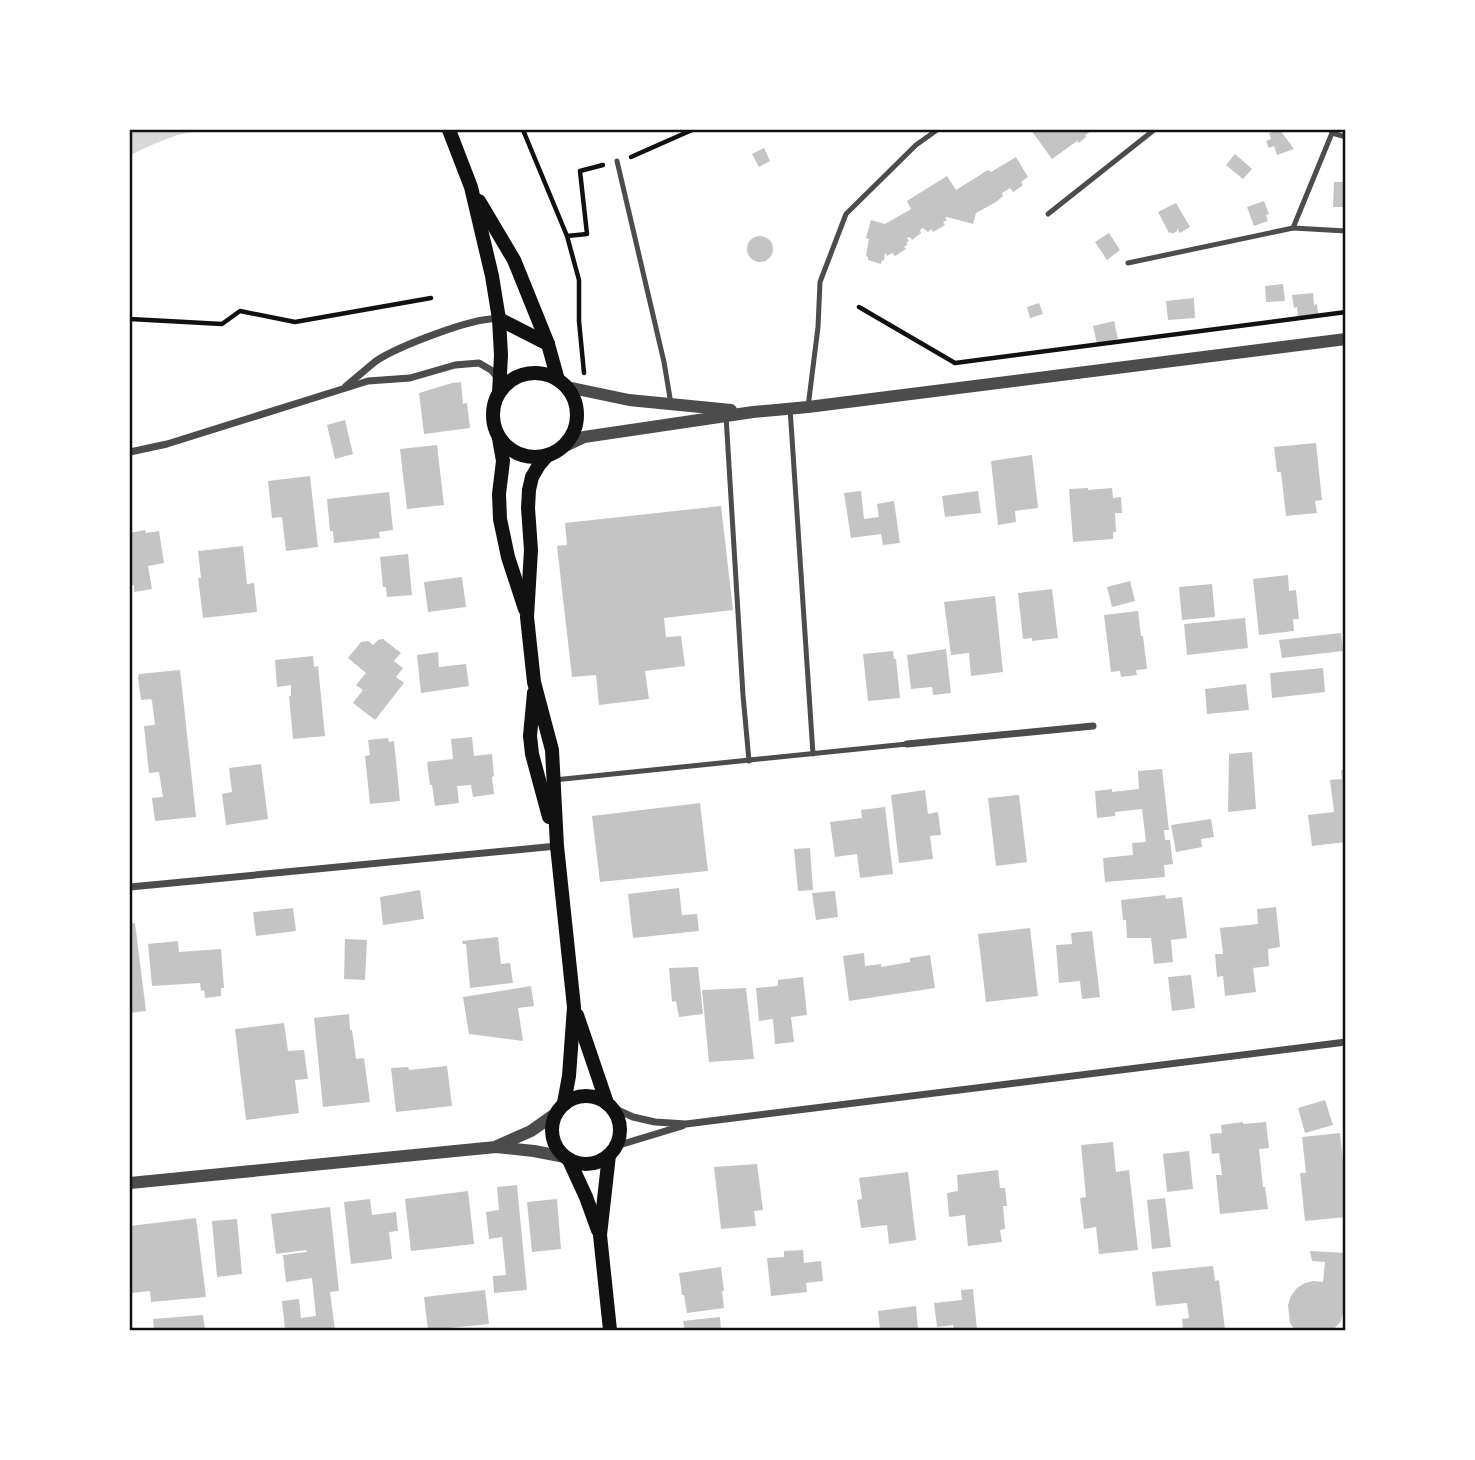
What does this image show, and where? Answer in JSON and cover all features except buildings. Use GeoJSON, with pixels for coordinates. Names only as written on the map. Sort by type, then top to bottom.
{"type":"FeatureCollection","features":[{"type":"Feature","properties":{"kind":"main road"},"geometry":{"type":"LineString","coordinates":[[449,130],[471,187],[499,319],[499,386],[494,423],[503,461],[499,494],[500,519],[508,557],[527,617]]}},
{"type":"Feature","properties":{"kind":"main road"},"geometry":{"type":"LineString","coordinates":[[471,187],[514,260],[563,384],[574,398],[578,411],[573,436],[565,446],[546,457],[519,455],[508,448],[499,437]]}},
{"type":"Feature","properties":{"kind":"main road"},"geometry":{"type":"LineString","coordinates":[[499,319],[548,344]]}},
{"type":"Feature","properties":{"kind":"main road"},"geometry":{"type":"LineString","coordinates":[[499,386],[533,373],[546,374],[563,384]]}},
{"type":"Feature","properties":{"kind":"main road"},"geometry":{"type":"LineString","coordinates":[[546,457],[538,465],[529,490],[531,550],[527,617],[534,682],[552,750],[557,846],[574,1007],[569,1076],[552,1125],[552,1137],[557,1148],[567,1158],[586,1197],[600,1235]]}},
{"type":"Feature","properties":{"kind":"main road"},"geometry":{"type":"LineString","coordinates":[[534,682],[530,736],[532,754],[557,846]]}},
{"type":"Feature","properties":{"kind":"main road"},"geometry":{"type":"LineString","coordinates":[[574,1007],[609,1105]]}},
{"type":"Feature","properties":{"kind":"main road"},"geometry":{"type":"LineString","coordinates":[[560,1108],[574,1097],[597,1097],[609,1105],[617,1115],[620,1125],[619,1136],[612,1150],[600,1235],[610,1331]]}},
{"type":"Feature","properties":{"kind":"main road"},"geometry":{"type":"LineString","coordinates":[[567,1158],[590,1164],[600,1161],[612,1150]]}},
{"type":"Feature","properties":{"kind":"street"},"geometry":{"type":"LineString","coordinates":[[343,389],[376,361],[416,342],[489,318],[499,319]]}},
{"type":"Feature","properties":{"kind":"street"},"geometry":{"type":"LineString","coordinates":[[565,446],[584,437],[753,412],[1346,339]]}},
{"type":"Feature","properties":{"kind":"street"},"geometry":{"type":"LineString","coordinates":[[130,452],[190,437],[368,381],[410,378],[455,365],[479,363],[491,370],[499,386]]}},
{"type":"Feature","properties":{"kind":"street"},"geometry":{"type":"LineString","coordinates":[[563,384],[586,392],[629,400],[753,412]]}},
{"type":"Feature","properties":{"kind":"street"},"geometry":{"type":"LineString","coordinates":[[671,404],[673,424]]}},
{"type":"Feature","properties":{"kind":"street"},"geometry":{"type":"LineString","coordinates":[[907,744],[1093,726]]}},
{"type":"Feature","properties":{"kind":"street"},"geometry":{"type":"LineString","coordinates":[[130,887],[557,846]]}},
{"type":"Feature","properties":{"kind":"street"},"geometry":{"type":"LineString","coordinates":[[609,1105],[633,1117],[686,1124],[1346,1042]]}},
{"type":"Feature","properties":{"kind":"street"},"geometry":{"type":"LineString","coordinates":[[496,1147],[531,1131],[560,1108]]}},
{"type":"Feature","properties":{"kind":"street"},"geometry":{"type":"LineString","coordinates":[[612,1150],[686,1124]]}},
{"type":"Feature","properties":{"kind":"street"},"geometry":{"type":"LineString","coordinates":[[130,1183],[496,1147],[567,1158]]}},
{"type":"Feature","properties":{"kind":"lane"},"geometry":{"type":"LineString","coordinates":[[807,407],[818,327],[820,282],[846,214],[916,145],[937,130]]}},
{"type":"Feature","properties":{"kind":"lane"},"geometry":{"type":"LineString","coordinates":[[1048,214],[1154,130]]}},
{"type":"Feature","properties":{"kind":"lane"},"geometry":{"type":"LineString","coordinates":[[1293,228],[1331,131],[1346,136]]}},
{"type":"Feature","properties":{"kind":"lane"},"geometry":{"type":"LineString","coordinates":[[617,161],[664,362],[671,404]]}},
{"type":"Feature","properties":{"kind":"lane"},"geometry":{"type":"LineString","coordinates":[[1128,263],[1293,228],[1346,230]]}},
{"type":"Feature","properties":{"kind":"lane"},"geometry":{"type":"LineString","coordinates":[[790,408],[813,754]]}},
{"type":"Feature","properties":{"kind":"lane"},"geometry":{"type":"LineString","coordinates":[[726,416],[743,695],[750,761]]}},
{"type":"Feature","properties":{"kind":"lane"},"geometry":{"type":"LineString","coordinates":[[554,780],[907,744]]}},
{"type":"Feature","properties":{"kind":"path"},"geometry":{"type":"LineString","coordinates":[[523,130],[567,236],[579,280],[579,321],[586,392]]}},
{"type":"Feature","properties":{"kind":"path"},"geometry":{"type":"LineString","coordinates":[[567,236],[587,234],[580,171],[635,156],[692,130]]}},
{"type":"Feature","properties":{"kind":"path"},"geometry":{"type":"LineString","coordinates":[[130,319],[222,324],[240,311],[295,322],[431,298]]}},
{"type":"Feature","properties":{"kind":"path"},"geometry":{"type":"LineString","coordinates":[[859,307],[955,363],[1346,312]]}},
{"type":"Feature","properties":{"kind":"shaded area"},"geometry":{"type":"Polygon","coordinates":[[[130,130],[232,130],[185,133],[130,155],[130,130]]]}}]}
